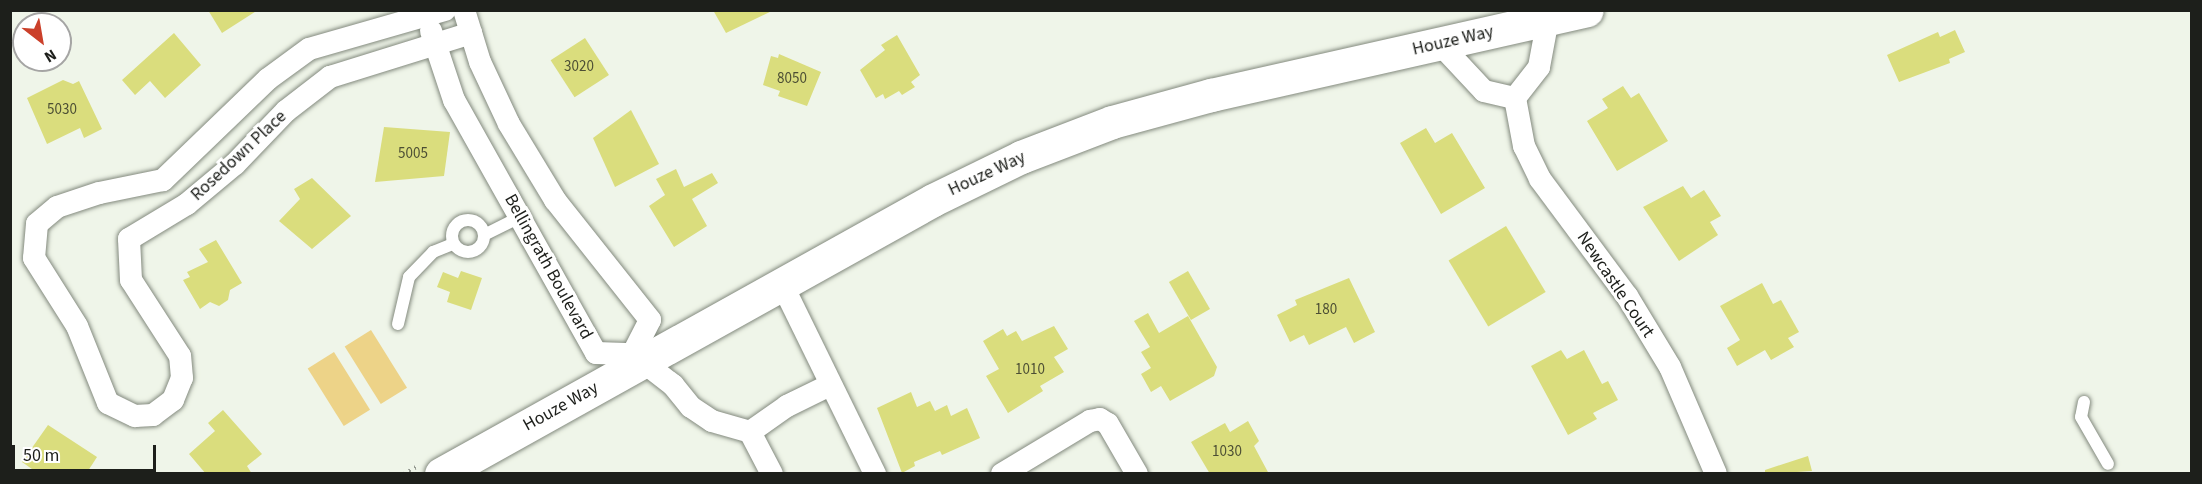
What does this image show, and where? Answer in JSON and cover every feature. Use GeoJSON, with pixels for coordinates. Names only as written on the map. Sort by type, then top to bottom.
{"type":"FeatureCollection","features":[{"type":"Feature","properties":{"kind":"street","name":"Bellingrath Boulevard"},"geometry":{"type":"LineString","coordinates":[[432,12],[435,46],[454,100],[596,353],[637,358],[650,320],[555,200],[509,124],[471,33],[464,10]]}},
{"type":"Feature","properties":{"kind":"street","name":"Houze Way"},"geometry":{"type":"LineString","coordinates":[[441,474],[637,358],[782,284],[933,200],[1021,157],[1112,122],[1211,95],[1587,10]]}},
{"type":"Feature","properties":{"kind":"street","name":"Rosedown Place"},"geometry":{"type":"LineString","coordinates":[[432,12],[309,50],[260,87],[163,180],[99,193],[57,207],[37,224],[34,258],[77,326],[105,398],[124,413],[153,415],[173,400],[182,378],[180,356],[130,280],[129,239],[187,204],[235,164],[286,111],[330,77],[471,33]]}},
{"type":"Feature","properties":{"kind":"street"},"geometry":{"type":"LineString","coordinates":[[1440,44],[1484,91],[1515,98],[1539,67],[1548,19]]}},
{"type":"Feature","properties":{"kind":"street"},"geometry":{"type":"LineString","coordinates":[[260,87],[286,111]]}},
{"type":"Feature","properties":{"kind":"street","name":"Newcastle Court"},"geometry":{"type":"LineString","coordinates":[[1515,98],[1524,146],[1540,179],[1627,296],[1670,367],[1716,474]]}},
{"type":"Feature","properties":{"kind":"street"},"geometry":{"type":"LineString","coordinates":[[520,217],[555,200]]}},
{"type":"Feature","properties":{"kind":"street"},"geometry":{"type":"LineString","coordinates":[[782,284],[874,474]]}},
{"type":"Feature","properties":{"kind":"street"},"geometry":{"type":"LineString","coordinates":[[637,358],[674,385],[691,407],[712,421],[750,432],[772,474]]}},
{"type":"Feature","properties":{"kind":"street"},"geometry":{"type":"LineString","coordinates":[[750,432],[787,406],[830,385]]}},
{"type":"Feature","properties":{"kind":"street"},"geometry":{"type":"LineString","coordinates":[[1002,474],[1090,421],[1100,419],[1108,424],[1137,474]]}},
{"type":"Feature","properties":{"kind":"lane"},"geometry":{"type":"LineString","coordinates":[[453,244],[469,253],[480,247],[484,235],[520,217]]}},
{"type":"Feature","properties":{"kind":"lane"},"geometry":{"type":"LineString","coordinates":[[453,244],[452,231],[466,220],[478,224],[484,235]]}},
{"type":"Feature","properties":{"kind":"lane"},"geometry":{"type":"LineString","coordinates":[[398,324],[409,278],[433,252],[453,244]]}},
{"type":"Feature","properties":{"kind":"lane"},"geometry":{"type":"LineString","coordinates":[[2084,402],[2081,417],[2108,464]]}},
{"type":"Feature","properties":{"kind":"shaded area"},"geometry":{"type":"Polygon","coordinates":[[[371,330],[407,388],[381,404],[345,346],[371,330]]]}},
{"type":"Feature","properties":{"kind":"shaded area"},"geometry":{"type":"Polygon","coordinates":[[[334,352],[370,410],[344,426],[308,368],[334,352]]]}},
{"type":"Feature","properties":{"kind":"building"},"geometry":{"type":"Polygon","coordinates":[[[208,10],[258,10],[222,33],[208,10]]]}},
{"type":"Feature","properties":{"kind":"building"},"geometry":{"type":"Polygon","coordinates":[[[713,10],[774,10],[726,33],[713,10]]]}},
{"type":"Feature","properties":{"kind":"building"},"geometry":{"type":"Polygon","coordinates":[[[1955,30],[1965,52],[1949,59],[1950,63],[1899,82],[1887,55],[1938,32],[1940,37],[1955,30]]]}},
{"type":"Feature","properties":{"kind":"building"},"geometry":{"type":"Polygon","coordinates":[[[174,33],[201,65],[165,98],[150,81],[135,95],[122,80],[174,33]]]}},
{"type":"Feature","properties":{"kind":"building"},"geometry":{"type":"Polygon","coordinates":[[[897,35],[920,75],[911,82],[915,87],[902,95],[899,91],[885,99],[883,94],[876,98],[860,70],[885,50],[881,45],[897,35]]]}},
{"type":"Feature","properties":{"kind":"building"},"geometry":{"type":"Polygon","coordinates":[[[585,38],[609,75],[575,97],[551,60],[585,38]]]}},
{"type":"Feature","properties":{"kind":"building"},"geometry":{"type":"Polygon","coordinates":[[[779,54],[821,72],[807,106],[778,96],[780,91],[763,85],[771,56],[778,58],[779,54]]]}},
{"type":"Feature","properties":{"kind":"building"},"geometry":{"type":"Polygon","coordinates":[[[63,80],[73,84],[79,81],[102,129],[84,138],[80,128],[47,144],[27,98],[63,80]]]}},
{"type":"Feature","properties":{"kind":"building"},"geometry":{"type":"Polygon","coordinates":[[[1623,86],[1631,98],[1639,93],[1668,141],[1617,171],[1587,121],[1608,108],[1602,99],[1623,86]]]}},
{"type":"Feature","properties":{"kind":"building"},"geometry":{"type":"Polygon","coordinates":[[[631,110],[659,164],[615,187],[593,138],[631,110]]]}},
{"type":"Feature","properties":{"kind":"building"},"geometry":{"type":"Polygon","coordinates":[[[384,127],[450,132],[444,176],[375,182],[384,127]]]}},
{"type":"Feature","properties":{"kind":"building"},"geometry":{"type":"Polygon","coordinates":[[[1426,128],[1435,143],[1452,133],[1485,188],[1441,214],[1400,143],[1426,128]]]}},
{"type":"Feature","properties":{"kind":"building"},"geometry":{"type":"Polygon","coordinates":[[[676,169],[684,187],[712,173],[718,183],[692,199],[707,226],[674,247],[649,206],[665,195],[656,179],[676,169]]]}},
{"type":"Feature","properties":{"kind":"building"},"geometry":{"type":"Polygon","coordinates":[[[312,178],[351,216],[312,249],[279,221],[300,199],[294,189],[312,178]]]}},
{"type":"Feature","properties":{"kind":"building"},"geometry":{"type":"Polygon","coordinates":[[[1683,186],[1691,198],[1704,190],[1721,216],[1710,222],[1718,235],[1679,261],[1643,207],[1683,186]]]}},
{"type":"Feature","properties":{"kind":"building"},"geometry":{"type":"Polygon","coordinates":[[[1506,226],[1546,292],[1488,327],[1449,261],[1506,226]]]}},
{"type":"Feature","properties":{"kind":"building"},"geometry":{"type":"Polygon","coordinates":[[[216,240],[242,283],[230,290],[228,300],[219,306],[210,302],[200,309],[183,280],[190,277],[187,272],[208,262],[199,249],[216,240]]]}},
{"type":"Feature","properties":{"kind":"building"},"geometry":{"type":"Polygon","coordinates":[[[461,271],[482,278],[471,310],[447,302],[450,292],[437,287],[443,272],[458,278],[461,271]]]}},
{"type":"Feature","properties":{"kind":"building"},"geometry":{"type":"Polygon","coordinates":[[[1188,271],[1210,309],[1191,320],[1169,282],[1188,271]]]}},
{"type":"Feature","properties":{"kind":"building"},"geometry":{"type":"Polygon","coordinates":[[[1349,278],[1375,332],[1354,343],[1346,327],[1309,345],[1304,335],[1290,342],[1277,315],[1297,305],[1295,300],[1349,278]]]}},
{"type":"Feature","properties":{"kind":"building"},"geometry":{"type":"Polygon","coordinates":[[[1762,283],[1773,304],[1781,300],[1799,332],[1788,338],[1794,347],[1771,360],[1765,350],[1737,366],[1727,348],[1740,340],[1720,306],[1762,283]]]}},
{"type":"Feature","properties":{"kind":"building"},"geometry":{"type":"Polygon","coordinates":[[[1148,313],[1159,333],[1188,316],[1217,367],[1214,376],[1170,401],[1161,386],[1151,392],[1141,374],[1151,368],[1141,352],[1150,347],[1134,321],[1148,313]]]}},
{"type":"Feature","properties":{"kind":"building"},"geometry":{"type":"Polygon","coordinates":[[[1054,326],[1068,349],[1054,357],[1064,372],[1040,386],[1043,391],[1008,413],[986,376],[999,369],[983,341],[1003,329],[1007,336],[1016,331],[1022,341],[1054,326]]]}},
{"type":"Feature","properties":{"kind":"building"},"geometry":{"type":"Polygon","coordinates":[[[1561,350],[1567,359],[1584,350],[1602,384],[1608,381],[1618,400],[1593,413],[1597,419],[1568,435],[1531,366],[1561,350]]]}},
{"type":"Feature","properties":{"kind":"building"},"geometry":{"type":"Polygon","coordinates":[[[911,392],[917,407],[930,401],[935,411],[947,405],[951,416],[967,408],[980,438],[942,455],[940,451],[914,462],[915,466],[902,473],[877,408],[911,392]]]}},
{"type":"Feature","properties":{"kind":"building"},"geometry":{"type":"Polygon","coordinates":[[[223,410],[262,454],[247,466],[252,474],[206,474],[189,454],[215,431],[208,423],[223,410]]]}},
{"type":"Feature","properties":{"kind":"building"},"geometry":{"type":"Polygon","coordinates":[[[1248,421],[1259,441],[1254,446],[1269,474],[1210,474],[1191,442],[1225,423],[1230,432],[1248,421]]]}},
{"type":"Feature","properties":{"kind":"building"},"geometry":{"type":"Polygon","coordinates":[[[48,425],[97,457],[86,474],[39,474],[22,462],[48,425]]]}},
{"type":"Feature","properties":{"kind":"building"},"geometry":{"type":"Polygon","coordinates":[[[1808,456],[1812,471],[1765,474],[1765,470],[1808,456]]]}}]}
